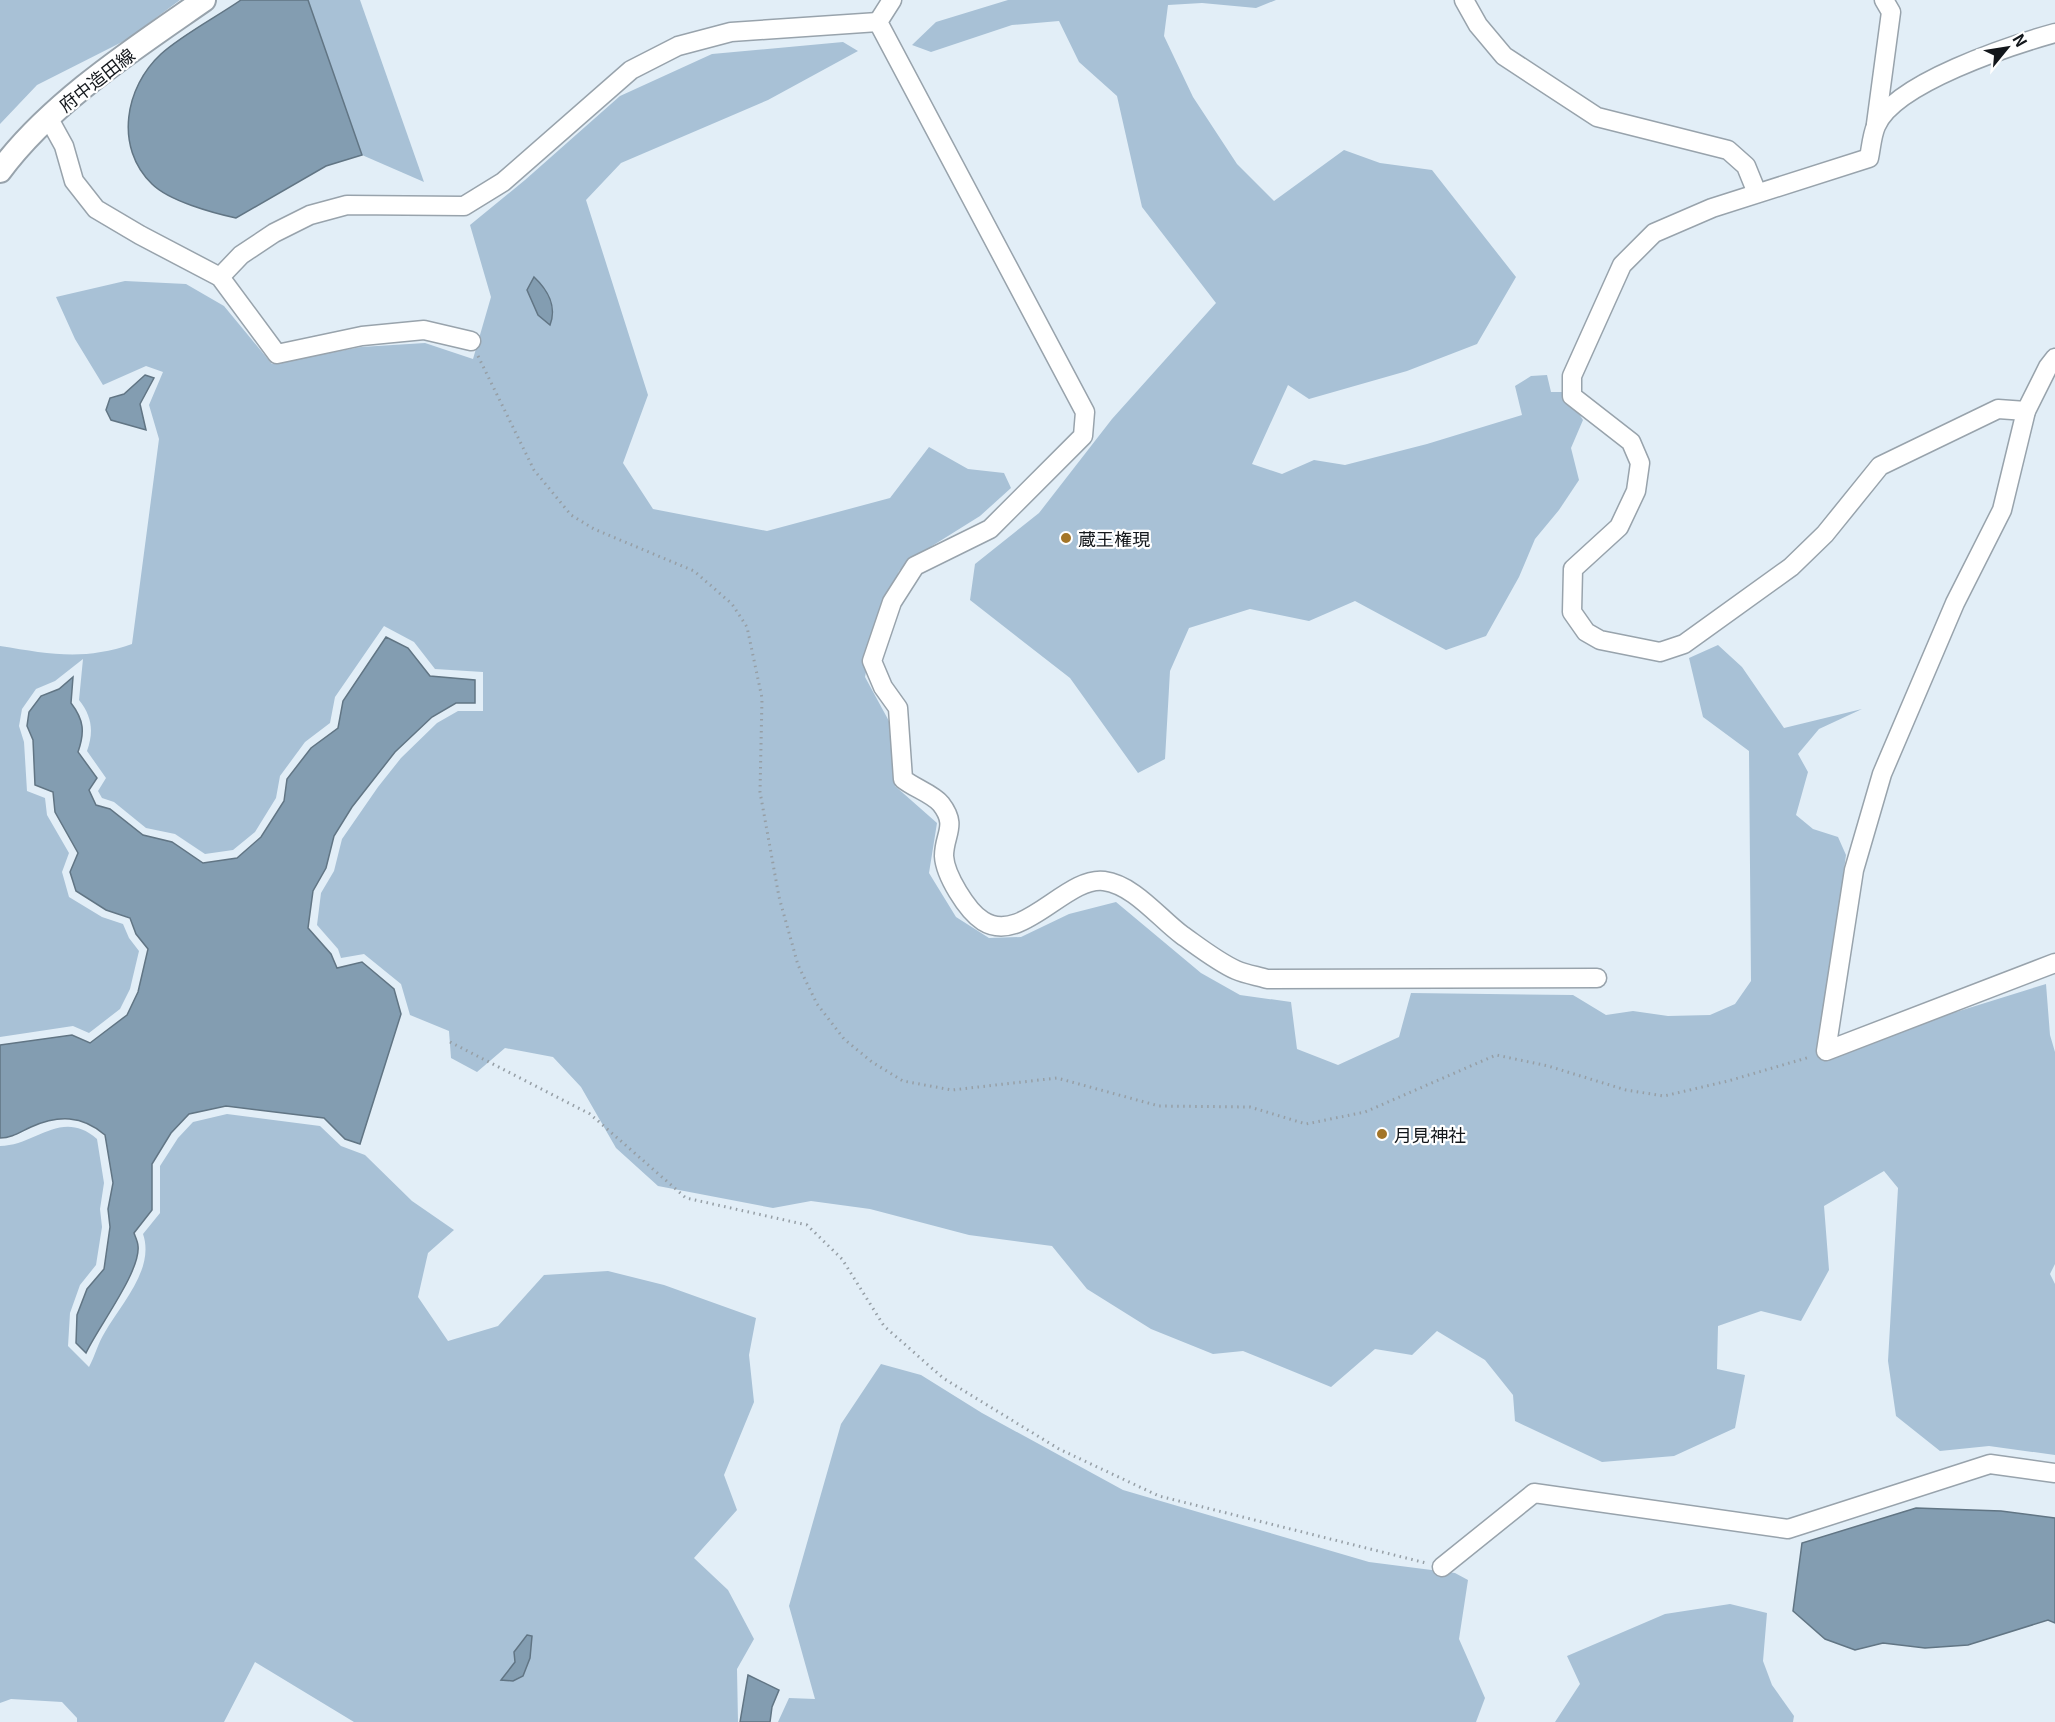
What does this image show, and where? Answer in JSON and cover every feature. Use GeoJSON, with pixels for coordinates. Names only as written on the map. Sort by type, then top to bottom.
{"type":"FeatureCollection","features":[{"type":"Feature","properties":{"kind":"main road","name":"府中造田線"},"geometry":{"type":"LineString","coordinates":[[0,171],[48,117],[149,39],[204,0]]}},
{"type":"Feature","properties":{"kind":"street"},"geometry":{"type":"LineString","coordinates":[[878,22],[892,0]]}},
{"type":"Feature","properties":{"kind":"street"},"geometry":{"type":"LineString","coordinates":[[1464,0],[1478,25],[1504,56],[1513,62],[1597,117],[1728,150],[1746,166],[1757,193]]}},
{"type":"Feature","properties":{"kind":"street"},"geometry":{"type":"LineString","coordinates":[[1884,0],[1891,12],[1876,124],[1869,158],[1712,208],[1654,233],[1623,265],[1572,376],[1572,396],[1631,442],[1640,463],[1636,491],[1619,527],[1573,568],[1572,612],[1586,632],[1599,640],[1660,652],[1684,644],[1791,567],[1825,534],[1880,466],[1998,409],[2026,411]]}},
{"type":"Feature","properties":{"kind":"street"},"geometry":{"type":"LineString","coordinates":[[220,277],[242,255],[274,233],[310,215],[347,205],[464,206],[503,182],[630,70],[678,46],[731,32],[878,22]]}},
{"type":"Feature","properties":{"kind":"street"},"geometry":{"type":"LineString","coordinates":[[878,22],[1085,412],[1083,436],[990,529],[915,566],[892,602],[872,661],[883,687],[898,708],[903,779],[940,802],[951,824],[944,856],[950,877],[961,897],[983,921],[999,926],[1028,920],[1077,887],[1103,881],[1127,891],[1181,934],[1236,970],[1267,979],[1597,978]]}},
{"type":"Feature","properties":{"kind":"street"},"geometry":{"type":"LineString","coordinates":[[1876,124],[1899,98],[1950,70],[2055,33]]}},
{"type":"Feature","properties":{"kind":"street"},"geometry":{"type":"LineString","coordinates":[[48,117],[64,146],[74,181],[96,209],[220,277],[277,354],[362,336],[424,330],[471,341]]}},
{"type":"Feature","properties":{"kind":"street"},"geometry":{"type":"LineString","coordinates":[[2055,358],[2048,367],[2026,411],[2002,510],[1955,603],[1882,774],[1854,870],[1826,1052],[2055,963]]}},
{"type":"Feature","properties":{"kind":"street"},"geometry":{"type":"LineString","coordinates":[[1442,1567],[1534,1493],[1788,1529],[1990,1464],[2055,1473]]}},
{"type":"Feature","properties":{"kind":"path"},"geometry":{"type":"LineString","coordinates":[[471,341],[534,470],[571,515],[594,529],[694,571],[732,604],[747,627],[762,698],[760,792],[779,897],[798,965],[817,1004],[844,1039],[872,1062],[903,1081],[952,1090],[1057,1078],[1158,1106],[1250,1107],[1305,1124],[1365,1112],[1496,1055],[1548,1066],[1626,1090],[1664,1096],[1728,1081],[1826,1052]]}},
{"type":"Feature","properties":{"kind":"path"},"geometry":{"type":"LineString","coordinates":[[450,1042],[590,1114],[686,1198],[807,1224],[842,1259],[884,1326],[943,1378],[1059,1449],[1159,1496],[1442,1567]]}},
{"type":"Feature","properties":{"kind":"shaded area"},"geometry":{"type":"Polygon","coordinates":[[[0,0],[180,0],[126,40],[37,85],[0,124],[0,0]]]}},
{"type":"Feature","properties":{"kind":"shaded area"},"geometry":{"type":"Polygon","coordinates":[[[241,0],[308,0],[362,155],[326,166],[236,218],[180,201],[152,184],[140,169],[132,153],[129,118],[132,100],[139,83],[161,54],[241,0]]]}},
{"type":"Feature","properties":{"kind":"shaded area"},"geometry":{"type":"Polygon","coordinates":[[[308,0],[360,0],[424,182],[362,155],[308,0]]]}},
{"type":"Feature","properties":{"kind":"shaded area"},"geometry":{"type":"Polygon","coordinates":[[[1008,0],[1276,0],[1256,8],[1202,3],[1168,5],[1164,36],[1193,97],[1237,164],[1274,201],[1344,150],[1380,163],[1432,170],[1516,277],[1477,344],[1407,371],[1309,399],[1288,385],[1252,464],[1282,474],[1314,460],[1345,465],[1427,444],[1522,415],[1515,386],[1531,376],[1547,375],[1551,392],[1565,392],[1583,420],[1571,448],[1579,480],[1559,510],[1535,539],[1519,577],[1486,636],[1446,650],[1355,601],[1309,621],[1250,609],[1189,628],[1170,671],[1165,759],[1138,773],[1070,678],[970,600],[975,564],[1039,513],[1112,419],[1216,303],[1142,207],[1117,96],[1079,62],[1059,21],[1012,25],[931,52],[912,45],[936,22],[1008,0]]]}},
{"type":"Feature","properties":{"kind":"shaded area"},"geometry":{"type":"Polygon","coordinates":[[[843,42],[858,51],[768,100],[621,163],[586,200],[648,395],[623,463],[653,509],[767,531],[890,498],[929,447],[968,469],[1004,473],[1011,488],[980,516],[932,546],[899,571],[873,636],[865,677],[890,723],[895,786],[937,823],[929,873],[956,917],[989,938],[1021,937],[1069,914],[1116,902],[1201,973],[1240,995],[1291,1002],[1297,1049],[1338,1065],[1399,1037],[1411,993],[1573,995],[1606,1015],[1633,1011],[1668,1016],[1710,1015],[1735,1004],[1751,981],[1749,751],[1703,717],[1689,658],[1718,645],[1742,667],[1784,728],[1862,709],[1819,729],[1798,754],[1808,772],[1796,815],[1813,829],[1838,837],[1846,855],[1831,964],[1831,1040],[1913,1017],[1956,1012],[2046,984],[2050,1035],[2055,1052],[2055,1264],[2050,1274],[2055,1284],[2055,1455],[1989,1446],[1940,1451],[1896,1416],[1888,1361],[1898,1188],[1884,1171],[1824,1206],[1829,1270],[1801,1321],[1761,1311],[1718,1326],[1717,1369],[1745,1375],[1735,1428],[1674,1456],[1602,1462],[1515,1421],[1513,1395],[1485,1360],[1437,1331],[1412,1355],[1375,1349],[1331,1387],[1243,1351],[1213,1354],[1151,1329],[1087,1289],[1052,1246],[969,1235],[870,1209],[811,1201],[773,1208],[658,1186],[616,1148],[581,1087],[553,1057],[505,1048],[477,1072],[451,1058],[449,1031],[410,1015],[401,984],[364,954],[341,958],[338,949],[317,925],[321,893],[334,871],[342,839],[378,787],[401,758],[437,723],[458,711],[483,711],[483,672],[435,669],[414,642],[384,626],[335,697],[330,723],[305,742],[280,776],[276,798],[255,832],[233,850],[205,854],[175,834],[146,828],[114,802],[102,798],[98,791],[106,778],[87,751],[91,737],[90,724],[87,712],[79,700],[83,659],[55,681],[36,689],[22,709],[19,726],[24,742],[27,791],[45,798],[47,815],[69,853],[62,872],[69,897],[102,917],[123,924],[129,938],[139,951],[130,989],[120,1009],[89,1033],[73,1026],[0,1037],[0,646],[51,653],[82,654],[98,653],[132,644],[159,439],[149,405],[163,372],[146,366],[103,385],[75,339],[56,297],[125,281],[186,284],[224,306],[272,364],[361,347],[425,343],[473,359],[491,297],[470,225],[620,96],[712,54],[843,42]]]}},
{"type":"Feature","properties":{"kind":"shaded area"},"geometry":{"type":"Polygon","coordinates":[[[534,277],[543,287],[552,305],[550,325],[538,315],[527,290],[534,277]]]}},
{"type":"Feature","properties":{"kind":"shaded area"},"geometry":{"type":"Polygon","coordinates":[[[145,375],[154,378],[140,404],[146,430],[111,420],[106,410],[110,398],[124,394],[145,375]]]}},
{"type":"Feature","properties":{"kind":"shaded area"},"geometry":{"type":"Polygon","coordinates":[[[386,637],[408,648],[430,676],[475,680],[475,703],[456,703],[432,717],[395,752],[352,807],[334,836],[326,868],[313,891],[308,928],[331,954],[337,968],[362,962],[394,989],[401,1014],[360,1144],[345,1139],[324,1118],[226,1106],[189,1114],[171,1133],[152,1164],[152,1210],[134,1233],[138,1246],[133,1270],[86,1353],[76,1343],[77,1315],[87,1289],[104,1269],[110,1227],[108,1209],[113,1183],[105,1135],[88,1124],[60,1119],[41,1123],[12,1136],[0,1138],[0,1045],[72,1035],[90,1043],[127,1015],[138,992],[148,949],[136,934],[130,918],[106,910],[76,891],[70,872],[78,853],[55,812],[53,792],[35,785],[33,740],[27,726],[29,712],[41,696],[59,689],[73,677],[71,703],[79,715],[82,726],[82,738],[78,752],[97,778],[89,790],[96,805],[110,809],[143,835],[172,842],[203,863],[237,858],[261,837],[284,801],[287,779],[311,748],[338,728],[343,701],[386,637]]]}},
{"type":"Feature","properties":{"kind":"shaded area"},"geometry":{"type":"Polygon","coordinates":[[[227,1114],[320,1126],[341,1146],[365,1155],[412,1201],[454,1230],[428,1253],[418,1297],[448,1341],[498,1326],[544,1275],[608,1271],[664,1285],[756,1318],[749,1355],[754,1402],[724,1475],[737,1510],[694,1558],[728,1590],[754,1639],[737,1669],[738,1722],[354,1722],[255,1662],[224,1722],[77,1722],[77,1718],[62,1702],[11,1699],[0,1703],[0,1146],[25,1141],[48,1131],[72,1127],[84,1130],[97,1139],[104,1183],[100,1209],[102,1227],[96,1265],[80,1285],[70,1313],[68,1346],[89,1367],[103,1336],[140,1273],[145,1247],[143,1234],[160,1213],[160,1166],[178,1138],[193,1122],[227,1114]]]}},
{"type":"Feature","properties":{"kind":"shaded area"},"geometry":{"type":"Polygon","coordinates":[[[881,1364],[921,1375],[982,1413],[1123,1490],[1369,1562],[1455,1573],[1468,1580],[1459,1639],[1485,1698],[1476,1722],[778,1722],[789,1698],[815,1699],[789,1606],[841,1424],[881,1364]]]}},
{"type":"Feature","properties":{"kind":"shaded area"},"geometry":{"type":"Polygon","coordinates":[[[1916,1508],[2001,1511],[2055,1518],[2055,1623],[2048,1620],[1968,1645],[1925,1648],[1883,1643],[1855,1650],[1825,1639],[1793,1611],[1802,1543],[1916,1508]]]}},
{"type":"Feature","properties":{"kind":"shaded area"},"geometry":{"type":"Polygon","coordinates":[[[1730,1604],[1767,1613],[1763,1661],[1772,1685],[1794,1716],[1793,1722],[1555,1722],[1580,1684],[1567,1656],[1665,1614],[1730,1604]]]}},
{"type":"Feature","properties":{"kind":"shaded area"},"geometry":{"type":"Polygon","coordinates":[[[527,1635],[532,1636],[530,1658],[523,1676],[513,1681],[501,1680],[515,1662],[514,1652],[527,1635]]]}},
{"type":"Feature","properties":{"kind":"shaded area"},"geometry":{"type":"Polygon","coordinates":[[[748,1675],[779,1690],[772,1707],[770,1722],[740,1722],[748,1675]]]}},
{"type":"Feature","properties":{"kind":"place","name":"蔵王権現"},"geometry":{"type":"Point","coordinates":[1066,538]}},
{"type":"Feature","properties":{"kind":"place","name":"月見神社"},"geometry":{"type":"Point","coordinates":[1382,1134]}}]}
